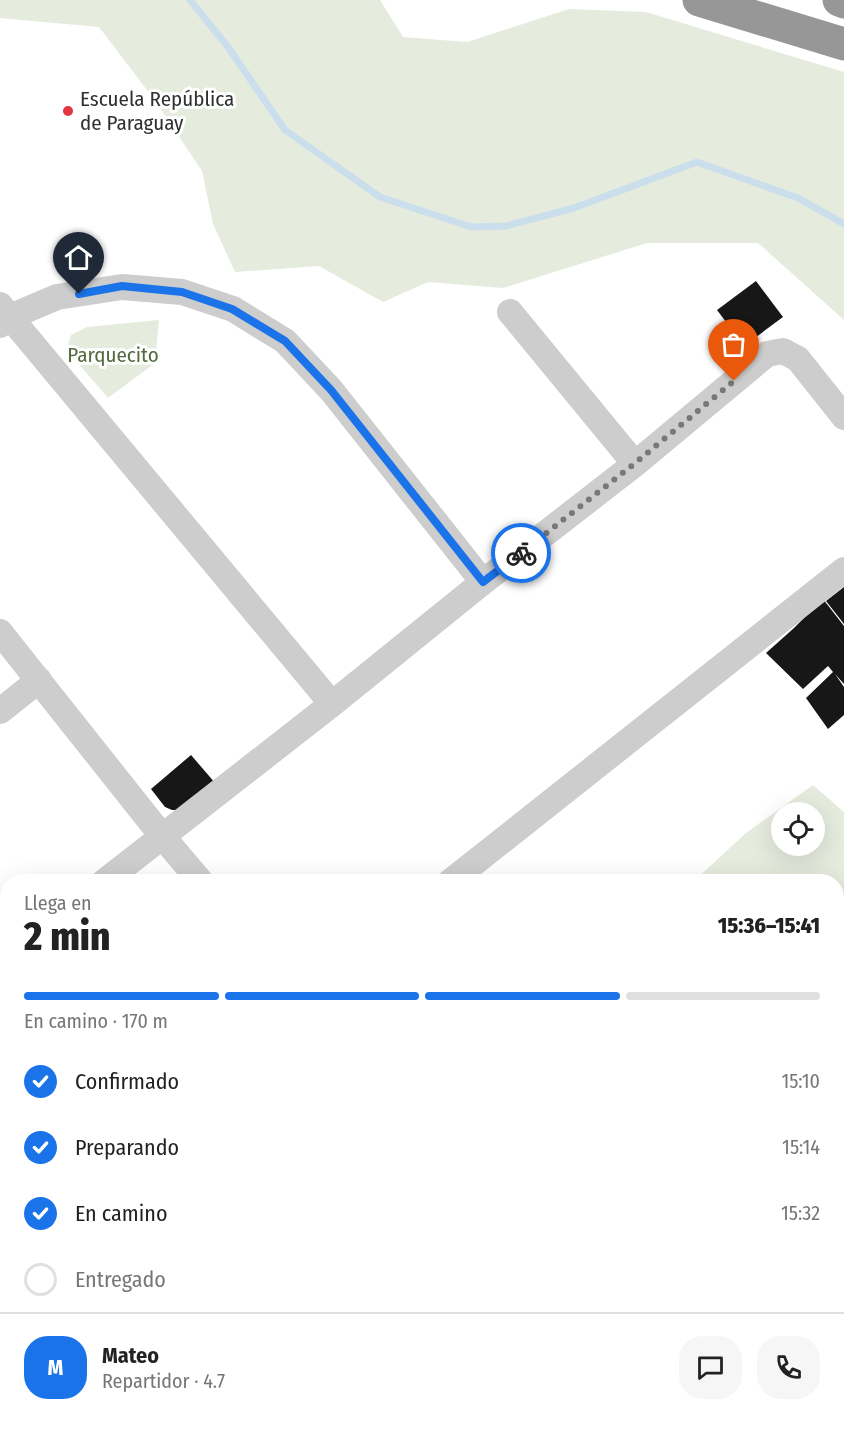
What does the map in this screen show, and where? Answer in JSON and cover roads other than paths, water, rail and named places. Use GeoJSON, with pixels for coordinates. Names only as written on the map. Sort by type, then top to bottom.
{"type":"FeatureCollection","features":[{"type":"Feature","properties":{"kind":"highway"},"geometry":{"type":"LineString","coordinates":[[699,0],[844,44]]}},
{"type":"Feature","properties":{"kind":"highway"},"geometry":{"type":"LineString","coordinates":[[838,0],[844,2]]}},
{"type":"Feature","properties":{"kind":"street"},"geometry":{"type":"LineString","coordinates":[[332,704],[3,315],[57,297],[122,286],[182,292],[232,309],[285,341],[331,390],[483,582]]}},
{"type":"Feature","properties":{"kind":"street"},"geometry":{"type":"LineString","coordinates":[[510,312],[634,464]]}},
{"type":"Feature","properties":{"kind":"street"},"geometry":{"type":"LineString","coordinates":[[114,874],[634,464],[767,354],[783,351],[798,359],[844,417]]}},
{"type":"Feature","properties":{"kind":"street"},"geometry":{"type":"LineString","coordinates":[[460,874],[844,570]]}},
{"type":"Feature","properties":{"kind":"street"},"geometry":{"type":"LineString","coordinates":[[0,632],[194,874]]}},
{"type":"Feature","properties":{"kind":"street"},"geometry":{"type":"LineString","coordinates":[[0,711],[39,680]]}},
{"type":"Feature","properties":{"kind":"waterway"},"geometry":{"type":"LineString","coordinates":[[190,0],[228,47],[285,130],[380,197],[471,227],[506,226],[574,208],[697,162],[798,198],[844,224]]}},
{"type":"Feature","properties":{"kind":"place","name":"Escuela República de Paraguay"},"geometry":{"type":"Point","coordinates":[68,111]}},
{"type":"Feature","properties":{"kind":"park label","name":"Parquecito"},"geometry":{"type":"Point","coordinates":[113,355]}}]}
